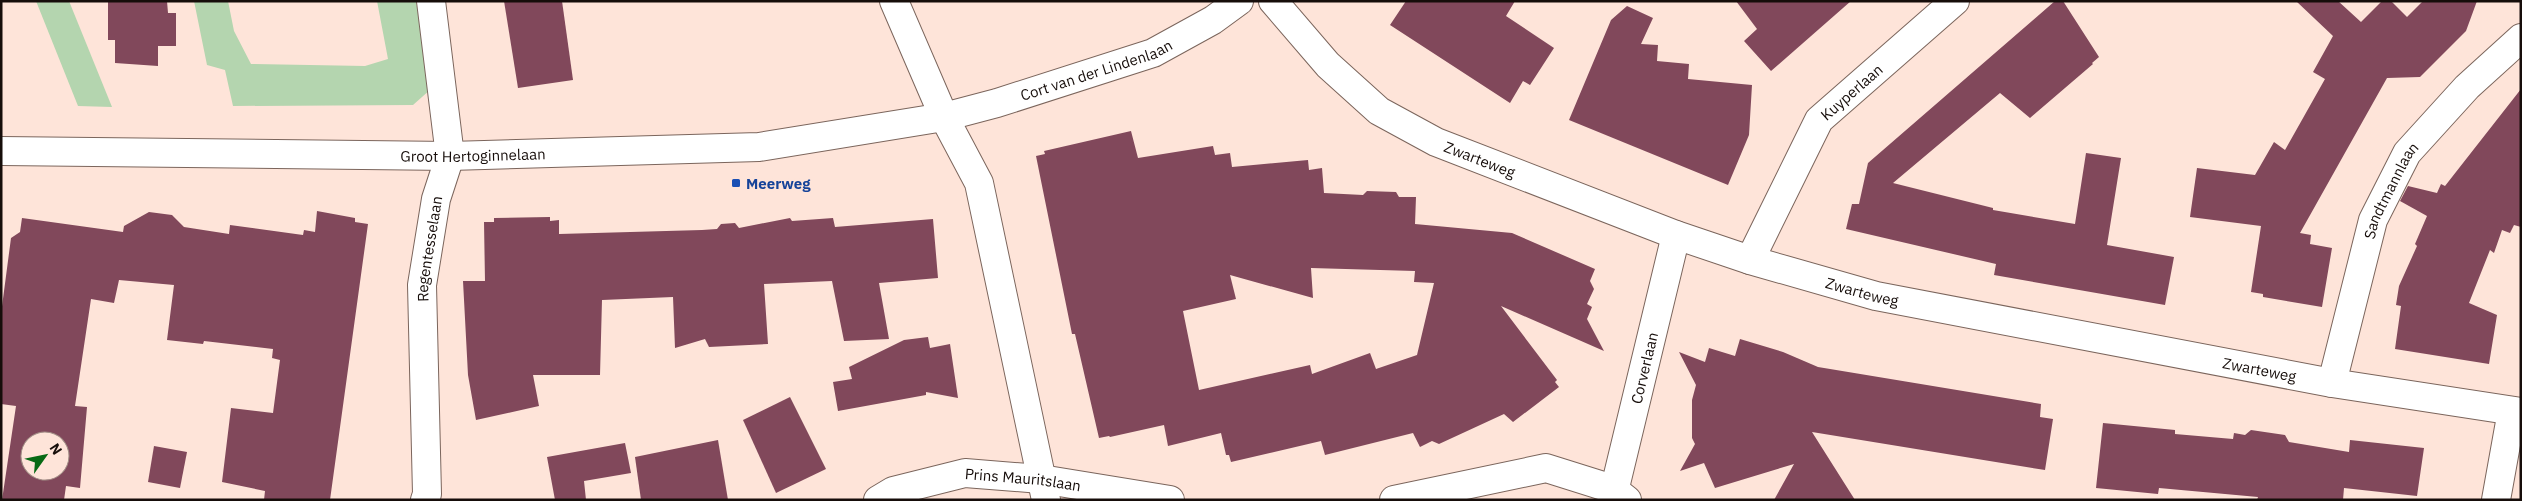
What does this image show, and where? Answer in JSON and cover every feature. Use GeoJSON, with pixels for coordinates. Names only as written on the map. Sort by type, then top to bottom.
{"type":"FeatureCollection","features":[{"type":"Feature","properties":{"kind":"street","name":"Regentesselaan"},"geometry":{"type":"LineString","coordinates":[[425,500],[427,494],[422,285],[436,199],[450,156],[431,1]]}},
{"type":"Feature","properties":{"kind":"street"},"geometry":{"type":"LineString","coordinates":[[894,1],[914,52],[944,117],[979,183],[1043,489]]}},
{"type":"Feature","properties":{"kind":"street","name":"Cort van der Lindenlaan"},"geometry":{"type":"LineString","coordinates":[[944,117],[997,103],[1148,55],[1213,20],[1240,1]]}},
{"type":"Feature","properties":{"kind":"street","name":"Zwarteweg"},"geometry":{"type":"LineString","coordinates":[[1273,1],[1328,65],[1380,111],[1436,142],[1676,235],[1750,260],[1876,296],[2332,383],[2517,411]]}},
{"type":"Feature","properties":{"kind":"street","name":"Kuyperlaan"},"geometry":{"type":"LineString","coordinates":[[1750,260],[1820,120],[1955,1]]}},
{"type":"Feature","properties":{"kind":"street","name":"Sandtmannlaan"},"geometry":{"type":"LineString","coordinates":[[2332,383],[2373,220],[2407,153],[2467,87],[2521,38]]}},
{"type":"Feature","properties":{"kind":"street","name":"Groot Hertoginnelaan"},"geometry":{"type":"LineString","coordinates":[[1,150],[450,156],[759,147],[944,117]]}},
{"type":"Feature","properties":{"kind":"street","name":"Corverlaan"},"geometry":{"type":"LineString","coordinates":[[1617,496],[1676,235]]}},
{"type":"Feature","properties":{"kind":"street"},"geometry":{"type":"LineString","coordinates":[[2496,500],[2517,411]]}},
{"type":"Feature","properties":{"kind":"street"},"geometry":{"type":"LineString","coordinates":[[1394,500],[1546,468],[1617,496]]}},
{"type":"Feature","properties":{"kind":"street","name":"Prins Mauritslaan"},"geometry":{"type":"LineString","coordinates":[[878,500],[894,492],[966,473],[1043,489],[1170,500]]}},
{"type":"Feature","properties":{"kind":"green space"},"geometry":{"type":"Polygon","coordinates":[[[36,1],[69,1],[112,107],[78,106],[36,1]]]}},
{"type":"Feature","properties":{"kind":"green space"},"geometry":{"type":"Polygon","coordinates":[[[194,1],[228,1],[234,31],[251,64],[365,66],[388,59],[377,1],[416,1],[431,89],[413,105],[233,106],[225,70],[207,65],[194,1]]]}},
{"type":"Feature","properties":{"kind":"building"},"geometry":{"type":"Polygon","coordinates":[[[108,1],[167,1],[168,13],[176,13],[176,46],[158,46],[158,66],[115,63],[115,40],[108,40],[108,1]]]}},
{"type":"Feature","properties":{"kind":"building"},"geometry":{"type":"Polygon","coordinates":[[[504,1],[562,1],[573,80],[518,88],[504,1]]]}},
{"type":"Feature","properties":{"kind":"building"},"geometry":{"type":"Polygon","coordinates":[[[1406,1],[1515,1],[1506,16],[1554,48],[1530,85],[1523,81],[1510,103],[1390,25],[1406,1]]]}},
{"type":"Feature","properties":{"kind":"building"},"geometry":{"type":"Polygon","coordinates":[[[1736,1],[1851,1],[1771,71],[1744,41],[1757,29],[1736,1]]]}},
{"type":"Feature","properties":{"kind":"building"},"geometry":{"type":"Polygon","coordinates":[[[2055,1],[2063,1],[2099,57],[2093,64],[2030,118],[2000,93],[1893,183],[1993,208],[1993,210],[2075,224],[2086,153],[2121,158],[2107,245],[2174,257],[2165,305],[1994,275],[1996,264],[1846,229],[1852,204],[1859,204],[1868,163],[2055,1]]]}},
{"type":"Feature","properties":{"kind":"building"},"geometry":{"type":"Polygon","coordinates":[[[2296,1],[2338,1],[2361,22],[2382,1],[2391,1],[2407,17],[2423,1],[2477,1],[2466,31],[2420,77],[2387,78],[2300,233],[2311,235],[2310,244],[2332,248],[2322,307],[2263,297],[2263,294],[2251,292],[2261,226],[2190,217],[2197,168],[2255,175],[2274,142],[2285,150],[2325,79],[2313,72],[2333,36],[2296,1]]]}},
{"type":"Feature","properties":{"kind":"building"},"geometry":{"type":"Polygon","coordinates":[[[1627,6],[1653,18],[1641,44],[1658,45],[1657,61],[1689,64],[1688,79],[1752,85],[1749,135],[1728,185],[1569,120],[1611,20],[1627,6]]]}},
{"type":"Feature","properties":{"kind":"building"},"geometry":{"type":"Polygon","coordinates":[[[2521,89],[2521,227],[2514,225],[2510,233],[2502,230],[2494,253],[2490,250],[2469,303],[2497,315],[2489,364],[2395,349],[2401,306],[2396,305],[2399,286],[2417,246],[2415,244],[2427,216],[2400,201],[2408,186],[2437,193],[2441,184],[2445,186],[2521,89]]]}},
{"type":"Feature","properties":{"kind":"building"},"geometry":{"type":"Polygon","coordinates":[[[1131,131],[1138,158],[1213,146],[1215,155],[1230,153],[1232,167],[1308,160],[1309,170],[1322,168],[1324,193],[1363,195],[1367,191],[1396,192],[1399,197],[1416,197],[1415,224],[1512,233],[1595,269],[1590,281],[1594,289],[1587,304],[1592,307],[1587,319],[1604,351],[1501,306],[1557,380],[1555,382],[1559,387],[1513,422],[1504,414],[1439,444],[1432,441],[1420,447],[1413,433],[1325,455],[1321,441],[1231,462],[1229,455],[1226,455],[1221,433],[1168,446],[1164,425],[1099,438],[1075,334],[1072,334],[1036,156],[1045,154],[1044,151],[1131,131]],[[1311,268],[1313,298],[1230,275],[1236,299],[1183,311],[1199,390],[1310,365],[1312,374],[1370,353],[1376,369],[1417,355],[1434,283],[1414,282],[1415,271],[1311,268]]]}},
{"type":"Feature","properties":{"kind":"building"},"geometry":{"type":"Polygon","coordinates":[[[317,211],[355,218],[355,222],[368,224],[330,500],[264,500],[265,491],[222,482],[231,408],[273,413],[280,360],[272,358],[273,349],[204,341],[203,344],[167,340],[174,285],[119,280],[114,303],[91,299],[75,406],[87,407],[80,488],[66,486],[64,500],[2,500],[16,406],[1,404],[1,314],[11,238],[20,232],[22,218],[123,232],[124,226],[149,212],[172,215],[184,227],[229,234],[230,225],[303,235],[304,230],[315,232],[317,211]]]}},
{"type":"Feature","properties":{"kind":"building"},"geometry":{"type":"Polygon","coordinates":[[[550,217],[550,221],[559,220],[559,234],[702,230],[717,229],[721,224],[735,223],[739,228],[790,218],[792,221],[833,218],[835,227],[933,219],[938,278],[879,283],[889,339],[844,341],[832,281],[764,284],[768,344],[709,347],[705,339],[675,348],[673,297],[602,300],[600,375],[533,375],[539,406],[476,420],[468,375],[463,281],[485,281],[484,222],[494,222],[494,218],[550,217]]]}},
{"type":"Feature","properties":{"kind":"building"},"geometry":{"type":"Polygon","coordinates":[[[928,337],[930,348],[950,344],[958,398],[926,392],[926,395],[838,411],[833,382],[852,379],[849,367],[904,340],[928,337]]]}},
{"type":"Feature","properties":{"kind":"building"},"geometry":{"type":"Polygon","coordinates":[[[1740,339],[1783,352],[1818,367],[2041,404],[2040,417],[2053,419],[2045,470],[1812,432],[1855,500],[1774,500],[1794,464],[1715,488],[1704,463],[1680,471],[1695,444],[1692,438],[1692,400],[1696,385],[1679,352],[1705,362],[1709,348],[1735,356],[1740,339]]]}},
{"type":"Feature","properties":{"kind":"building"},"geometry":{"type":"Polygon","coordinates":[[[790,397],[826,469],[776,493],[743,420],[790,397]]]}},
{"type":"Feature","properties":{"kind":"building"},"geometry":{"type":"Polygon","coordinates":[[[2103,423],[2175,430],[2175,434],[2233,439],[2234,433],[2245,435],[2251,430],[2285,435],[2289,442],[2349,452],[2350,440],[2424,448],[2417,496],[2344,488],[2343,500],[2257,500],[2258,497],[2159,488],[2158,494],[2096,488],[2103,423]]]}},
{"type":"Feature","properties":{"kind":"building"},"geometry":{"type":"Polygon","coordinates":[[[718,440],[728,500],[641,500],[635,457],[718,440]]]}},
{"type":"Feature","properties":{"kind":"building"},"geometry":{"type":"Polygon","coordinates":[[[625,443],[631,473],[584,481],[586,500],[555,500],[547,457],[625,443]]]}},
{"type":"Feature","properties":{"kind":"building"},"geometry":{"type":"Polygon","coordinates":[[[154,446],[187,452],[180,488],[148,482],[154,446]]]}},
{"type":"Feature","properties":{"kind":"place","name":"Meerweg"},"geometry":{"type":"Point","coordinates":[736,183]}}]}
